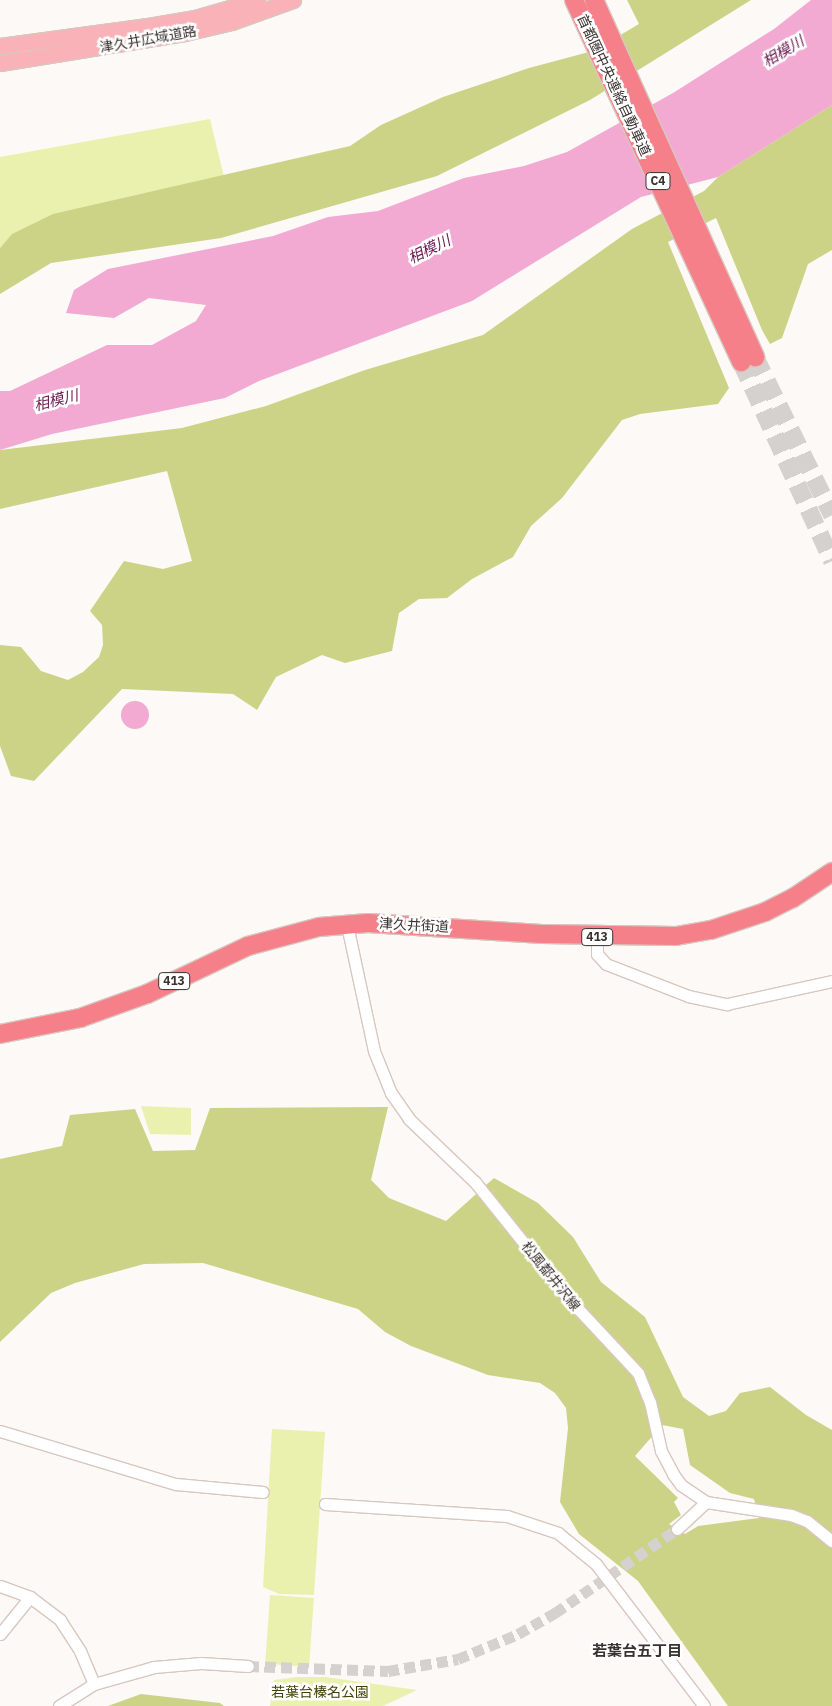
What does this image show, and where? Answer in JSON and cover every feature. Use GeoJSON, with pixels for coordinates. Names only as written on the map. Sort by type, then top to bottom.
{"type":"FeatureCollection","features":[{"type":"Feature","properties":{"kind":"highway","name":"首都圏中央連絡自動車道"},"geometry":{"type":"LineString","coordinates":[[574,0],[748,360],[594,0]]}},
{"type":"Feature","properties":{"kind":"highway","name":"津久井街道"},"geometry":{"type":"LineString","coordinates":[[0,1034],[80,1018],[118,1005],[275,936],[319,926],[399,924],[597,936],[676,936],[711,930],[772,909],[832,872]]}},
{"type":"Feature","properties":{"kind":"main road","name":"津久井広域道路"},"geometry":{"type":"LineString","coordinates":[[0,46],[195,18],[257,0]]}},
{"type":"Feature","properties":{"kind":"main road","name":"津久井広域道路"},"geometry":{"type":"LineString","coordinates":[[0,63],[201,30],[293,0]]}},
{"type":"Feature","properties":{"kind":"street","name":"松風都井沢線"},"geometry":{"type":"LineString","coordinates":[[347,925],[374,1051],[391,1093],[409,1119],[475,1182],[568,1298],[630,1363],[650,1402],[666,1464],[681,1485],[706,1502],[791,1515],[807,1521],[832,1541]]}},
{"type":"Feature","properties":{"kind":"street"},"geometry":{"type":"LineString","coordinates":[[597,936],[597,954],[606,964],[688,996],[727,1004],[832,982]]}},
{"type":"Feature","properties":{"kind":"street"},"geometry":{"type":"LineString","coordinates":[[0,1431],[96,1463],[176,1484],[263,1492]]}},
{"type":"Feature","properties":{"kind":"street"},"geometry":{"type":"LineString","coordinates":[[677,1529],[706,1502]]}},
{"type":"Feature","properties":{"kind":"street"},"geometry":{"type":"LineString","coordinates":[[325,1504],[507,1516],[558,1533],[596,1564],[704,1706]]}},
{"type":"Feature","properties":{"kind":"street"},"geometry":{"type":"LineString","coordinates":[[0,1586],[30,1597],[68,1630],[94,1684]]}},
{"type":"Feature","properties":{"kind":"street"},"geometry":{"type":"LineString","coordinates":[[0,1634],[30,1597]]}},
{"type":"Feature","properties":{"kind":"street"},"geometry":{"type":"LineString","coordinates":[[59,1706],[94,1684],[171,1665],[248,1666]]}},
{"type":"Feature","properties":{"kind":"green space"},"geometry":{"type":"Polygon","coordinates":[[[627,0],[751,0],[590,100],[437,176],[221,238],[51,263],[0,294],[0,248],[12,234],[53,214],[350,146],[381,125],[443,97],[529,68],[589,52],[607,43],[639,24],[627,0]]]}},
{"type":"Feature","properties":{"kind":"green space"},"geometry":{"type":"Polygon","coordinates":[[[832,105],[832,250],[808,264],[782,338],[770,344],[762,330],[716,218],[668,242],[729,388],[718,404],[640,414],[622,420],[562,498],[531,526],[513,557],[472,579],[447,598],[419,599],[399,613],[392,651],[345,663],[322,655],[276,677],[257,710],[233,694],[122,689],[34,781],[11,776],[0,746],[0,645],[21,647],[41,671],[68,680],[83,672],[99,657],[103,645],[102,625],[90,611],[124,561],[163,569],[192,561],[167,471],[0,509],[0,450],[182,428],[266,406],[365,370],[483,335],[632,229],[704,191],[718,177],[832,105]]]}},
{"type":"Feature","properties":{"kind":"green space"},"geometry":{"type":"Polygon","coordinates":[[[210,119],[224,177],[131,196],[12,234],[0,248],[0,157],[210,119]]]}},
{"type":"Feature","properties":{"kind":"green space"},"geometry":{"type":"Polygon","coordinates":[[[141,1106],[191,1108],[191,1135],[150,1134],[141,1106]]]}},
{"type":"Feature","properties":{"kind":"green space"},"geometry":{"type":"Polygon","coordinates":[[[388,1107],[371,1180],[389,1198],[446,1221],[494,1178],[538,1203],[573,1237],[601,1282],[645,1317],[683,1397],[709,1416],[726,1411],[740,1393],[770,1387],[806,1415],[832,1430],[832,1706],[728,1706],[638,1581],[579,1534],[560,1502],[568,1428],[566,1408],[555,1393],[540,1383],[488,1375],[411,1346],[385,1332],[358,1309],[203,1263],[144,1264],[75,1283],[51,1293],[0,1342],[0,1159],[62,1146],[70,1115],[135,1109],[153,1151],[195,1150],[210,1108],[388,1107]],[[662,1425],[635,1456],[678,1498],[674,1502],[681,1515],[669,1524],[685,1534],[698,1526],[759,1518],[754,1499],[730,1493],[690,1465],[683,1429],[662,1425]]]}},
{"type":"Feature","properties":{"kind":"green space"},"geometry":{"type":"Polygon","coordinates":[[[272,1429],[325,1432],[314,1595],[279,1594],[263,1587],[272,1429]]]}},
{"type":"Feature","properties":{"kind":"green space"},"geometry":{"type":"Polygon","coordinates":[[[270,1595],[314,1598],[309,1667],[265,1664],[270,1595]]]}},
{"type":"Feature","properties":{"kind":"green space","name":"若葉台榛名公園"},"geometry":{"type":"Polygon","coordinates":[[[297,1677],[326,1677],[417,1690],[383,1706],[270,1706],[274,1680],[297,1677]]]}},
{"type":"Feature","properties":{"kind":"green space"},"geometry":{"type":"Polygon","coordinates":[[[141,1694],[220,1703],[224,1706],[108,1706],[141,1694]]]}},
{"type":"Feature","properties":{"kind":"water","name":"相模川"},"geometry":{"type":"Polygon","coordinates":[[[811,0],[832,0],[832,105],[718,177],[641,197],[472,301],[259,381],[225,398],[52,434],[0,450],[0,391],[10,391],[107,345],[152,345],[196,321],[206,305],[149,298],[114,318],[66,313],[74,290],[108,269],[273,236],[328,217],[378,211],[464,178],[524,166],[567,152],[673,93],[774,29],[811,0]]]}},
{"type":"Feature","properties":{"kind":"water"},"geometry":{"type":"Polygon","coordinates":[[[135,701],[145,705],[149,715],[145,725],[135,729],[125,725],[121,715],[125,705],[135,701]]]}},
{"type":"Feature","properties":{"kind":"tunnel"},"geometry":{"type":"LineString","coordinates":[[755,357],[832,515]]}},
{"type":"Feature","properties":{"kind":"tunnel"},"geometry":{"type":"LineString","coordinates":[[741,362],[832,561]]}},
{"type":"Feature","properties":{"kind":"tunnel"},"geometry":{"type":"LineString","coordinates":[[248,1666],[388,1671],[458,1659],[518,1634],[555,1613],[677,1529]]}},
{"type":"Feature","properties":{"kind":"district","name":"若葉台五丁目"},"geometry":{"type":"Point","coordinates":[637,1651]}}]}
